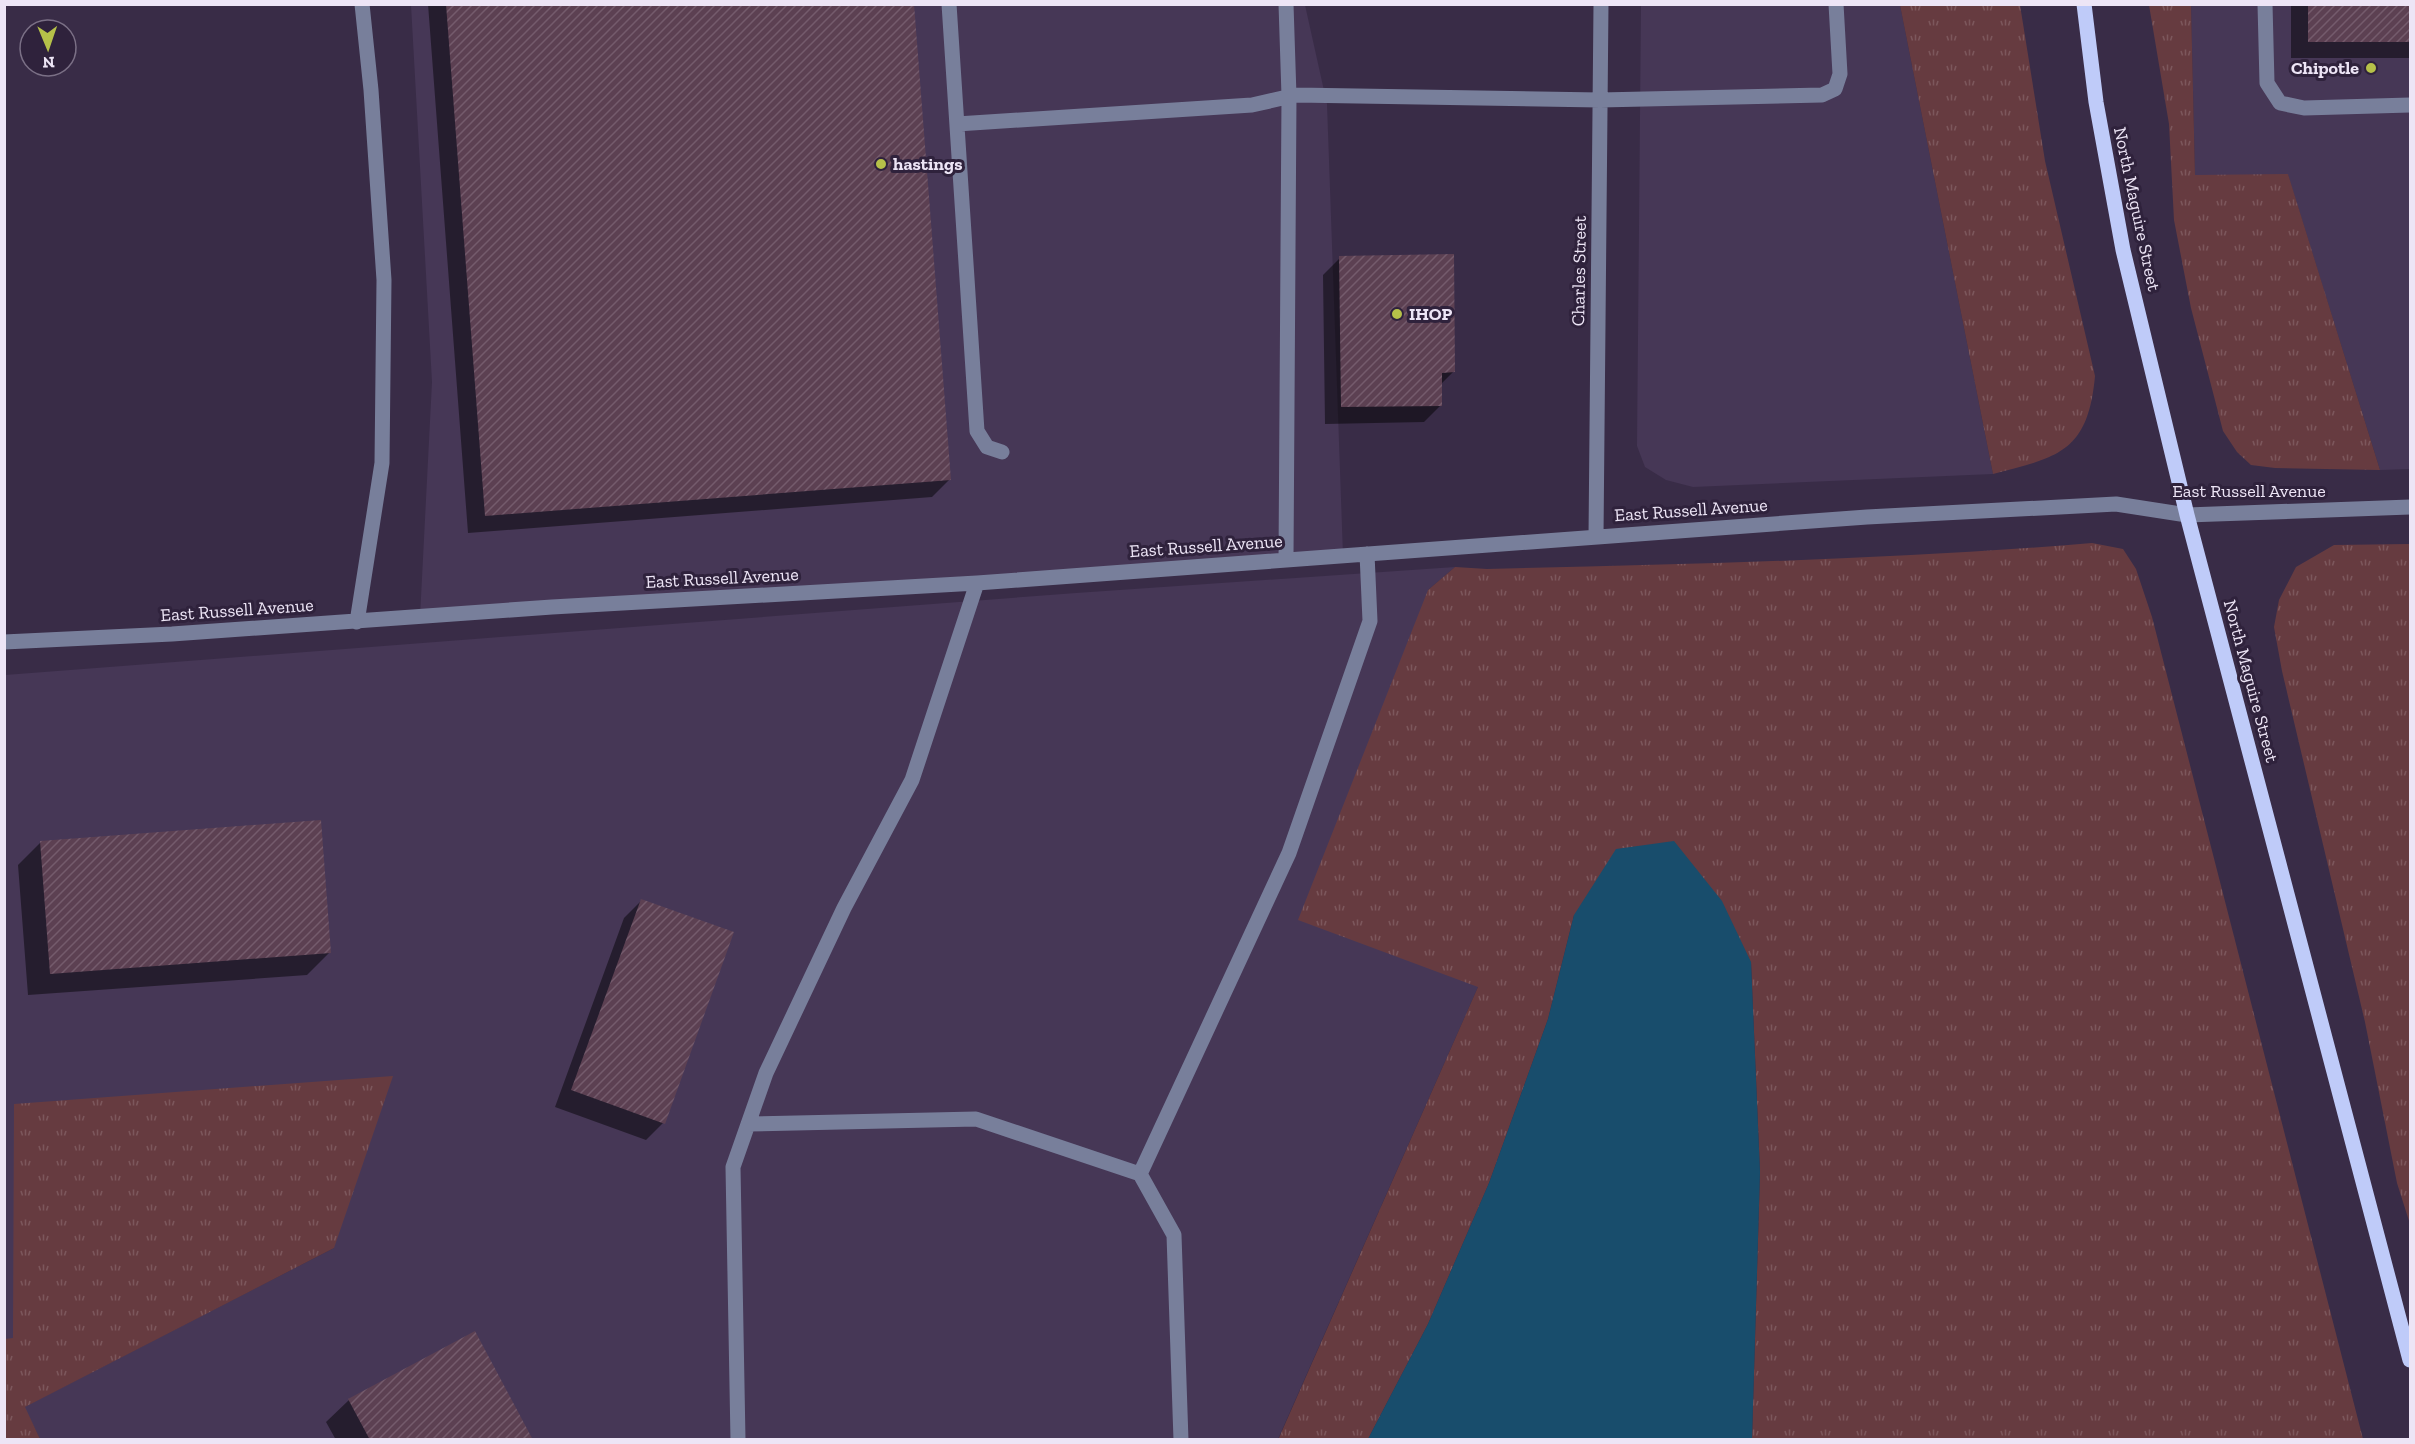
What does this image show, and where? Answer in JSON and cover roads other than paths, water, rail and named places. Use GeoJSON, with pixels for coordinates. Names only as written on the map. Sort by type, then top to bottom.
{"type":"FeatureCollection","features":[{"type":"Feature","properties":{"kind":"main road","name":"North Maguire Street"},"geometry":{"type":"LineString","coordinates":[[2084,4],[2096,102],[2124,250],[2187,514],[2410,1360]]}},
{"type":"Feature","properties":{"kind":"street"},"geometry":{"type":"LineString","coordinates":[[357,622],[382,463],[384,314],[384,280],[372,102],[362,4]]}},
{"type":"Feature","properties":{"kind":"street"},"geometry":{"type":"LineString","coordinates":[[949,4],[977,431],[987,447],[1002,452]]}},
{"type":"Feature","properties":{"kind":"street"},"geometry":{"type":"LineString","coordinates":[[1286,4],[1289,96],[1286,560]]}},
{"type":"Feature","properties":{"kind":"street","name":"Charles Street"},"geometry":{"type":"LineString","coordinates":[[1596,537],[1601,4]]}},
{"type":"Feature","properties":{"kind":"street"},"geometry":{"type":"LineString","coordinates":[[957,124],[1252,105],[1289,96],[1600,100],[1822,95],[1835,89],[1840,74],[1836,4]]}},
{"type":"Feature","properties":{"kind":"street"},"geometry":{"type":"LineString","coordinates":[[2265,4],[2267,83],[2280,104],[2304,108],[2410,105]]}},
{"type":"Feature","properties":{"kind":"street","name":"East Russell Avenue"},"geometry":{"type":"LineString","coordinates":[[4,642],[172,634],[552,607],[977,583],[1867,517],[2116,504],[2187,514],[2410,507]]}},
{"type":"Feature","properties":{"kind":"street"},"geometry":{"type":"LineString","coordinates":[[1140,1174],[1289,853],[1370,621],[1367,554]]}},
{"type":"Feature","properties":{"kind":"street"},"geometry":{"type":"LineString","coordinates":[[738,1440],[733,1167],[766,1073],[844,908],[912,780],[977,583]]}},
{"type":"Feature","properties":{"kind":"street"},"geometry":{"type":"LineString","coordinates":[[748,1124],[976,1119],[1140,1174],[1174,1235],[1181,1440]]}},
{"type":"Feature","properties":{"kind":"water"},"geometry":{"type":"Polygon","coordinates":[[[1674,841],[1722,901],[1751,962],[1760,1172],[1752,1439],[1368,1439],[1428,1324],[1489,1183],[1548,1019],[1574,915],[1616,849],[1674,841]]]}},
{"type":"Feature","properties":{"kind":"place","name":"Chipotle"},"geometry":{"type":"Point","coordinates":[2371,68]}},
{"type":"Feature","properties":{"kind":"place","name":"hastings"},"geometry":{"type":"Point","coordinates":[881,164]}},
{"type":"Feature","properties":{"kind":"place","name":"IHOP"},"geometry":{"type":"Point","coordinates":[1397,314]}}]}
